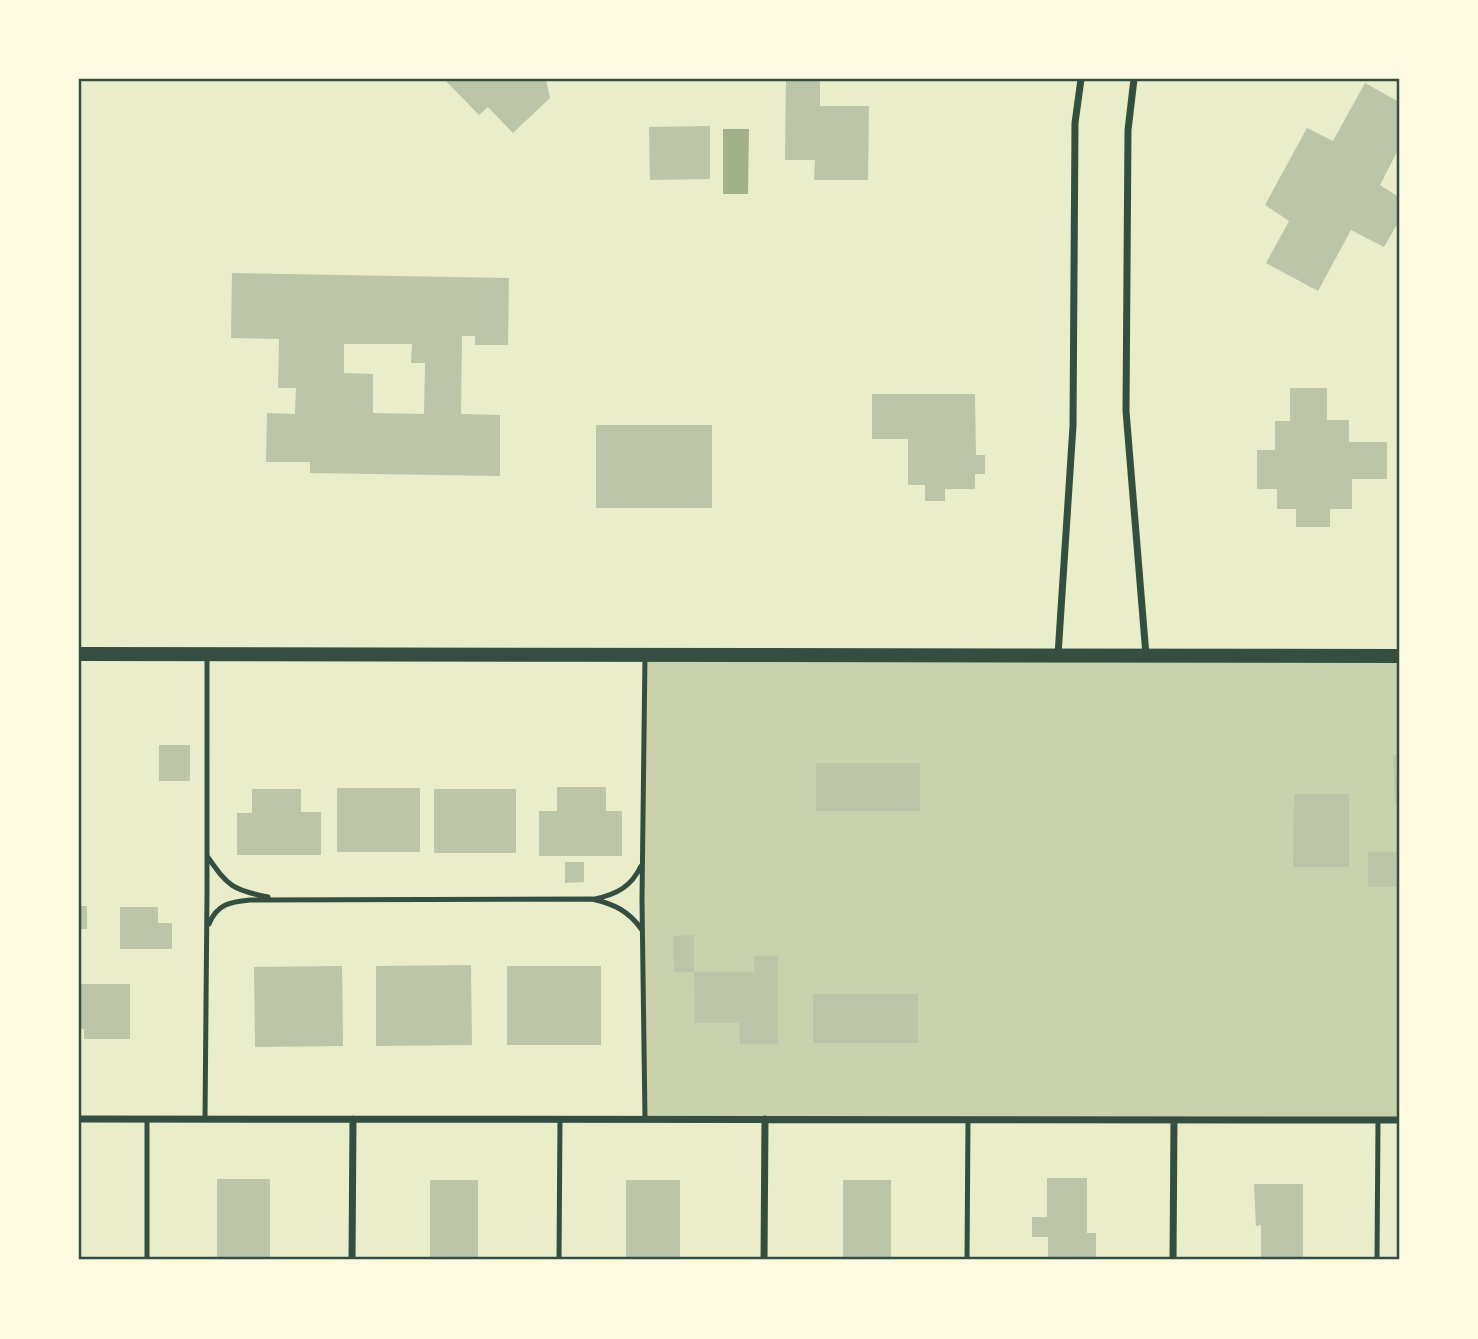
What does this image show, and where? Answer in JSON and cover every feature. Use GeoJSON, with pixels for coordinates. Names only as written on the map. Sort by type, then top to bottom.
{"type":"FeatureCollection","features":[{"type":"Feature","properties":{"kind":"main road"},"geometry":{"type":"LineString","coordinates":[[79,654],[1399,656]]}},
{"type":"Feature","properties":{"kind":"street"},"geometry":{"type":"LineString","coordinates":[[1058,656],[1073,426],[1075,123],[1081,79]]}},
{"type":"Feature","properties":{"kind":"street"},"geometry":{"type":"LineString","coordinates":[[1135,79],[1128,130],[1126,411],[1146,656]]}},
{"type":"Feature","properties":{"kind":"street"},"geometry":{"type":"LineString","coordinates":[[79,1119],[1399,1120]]}},
{"type":"Feature","properties":{"kind":"street"},"geometry":{"type":"LineString","coordinates":[[352,1260],[353,1119]]}},
{"type":"Feature","properties":{"kind":"street"},"geometry":{"type":"LineString","coordinates":[[764,1260],[765,1119]]}},
{"type":"Feature","properties":{"kind":"street"},"geometry":{"type":"LineString","coordinates":[[1173,1260],[1174,1120]]}},
{"type":"Feature","properties":{"kind":"lane"},"geometry":{"type":"LineString","coordinates":[[205,1119],[206,654]]}},
{"type":"Feature","properties":{"kind":"lane"},"geometry":{"type":"LineString","coordinates":[[645,655],[642,930],[645,1119]]}},
{"type":"Feature","properties":{"kind":"lane"},"geometry":{"type":"LineString","coordinates":[[207,855],[225,881],[234,888],[285,900]]}},
{"type":"Feature","properties":{"kind":"lane"},"geometry":{"type":"LineString","coordinates":[[207,928],[216,910],[231,902],[592,899],[610,896],[626,889],[643,864]]}},
{"type":"Feature","properties":{"kind":"lane"},"geometry":{"type":"LineString","coordinates":[[592,899],[622,909],[635,919],[642,930]]}},
{"type":"Feature","properties":{"kind":"lane"},"geometry":{"type":"LineString","coordinates":[[146,1260],[147,1119]]}},
{"type":"Feature","properties":{"kind":"lane"},"geometry":{"type":"LineString","coordinates":[[559,1260],[560,1119]]}},
{"type":"Feature","properties":{"kind":"lane"},"geometry":{"type":"LineString","coordinates":[[967,1260],[968,1120]]}},
{"type":"Feature","properties":{"kind":"lane"},"geometry":{"type":"LineString","coordinates":[[1377,1260],[1378,1120]]}},
{"type":"Feature","properties":{"kind":"shaded area"},"geometry":{"type":"Polygon","coordinates":[[[723,129],[749,129],[748,194],[723,194],[723,129]]]}},
{"type":"Feature","properties":{"kind":"shaded area"},"geometry":{"type":"Polygon","coordinates":[[[645,655],[1399,656],[1399,1120],[645,1119],[642,900],[645,655]]]}},
{"type":"Feature","properties":{"kind":"building"},"geometry":{"type":"Polygon","coordinates":[[[444,79],[546,79],[550,98],[513,133],[488,107],[479,115],[444,79]]]}},
{"type":"Feature","properties":{"kind":"building"},"geometry":{"type":"Polygon","coordinates":[[[786,79],[820,79],[820,106],[869,106],[868,180],[814,180],[815,160],[785,160],[786,79]]]}},
{"type":"Feature","properties":{"kind":"building"},"geometry":{"type":"Polygon","coordinates":[[[1365,83],[1399,102],[1399,148],[1380,185],[1399,197],[1399,221],[1384,247],[1351,230],[1318,291],[1266,263],[1289,221],[1265,205],[1307,128],[1333,141],[1365,83]]]}},
{"type":"Feature","properties":{"kind":"building"},"geometry":{"type":"Polygon","coordinates":[[[710,126],[710,179],[650,180],[649,127],[710,126]]]}},
{"type":"Feature","properties":{"kind":"building"},"geometry":{"type":"Polygon","coordinates":[[[232,273],[509,278],[508,345],[475,345],[475,336],[462,336],[461,414],[500,415],[500,476],[310,473],[310,462],[266,462],[267,413],[295,414],[296,388],[278,388],[279,339],[231,338],[232,273]],[[344,344],[344,373],[373,374],[373,413],[424,414],[425,363],[411,363],[412,344],[344,344]]]}},
{"type":"Feature","properties":{"kind":"building"},"geometry":{"type":"Polygon","coordinates":[[[1290,388],[1327,388],[1327,420],[1349,420],[1349,442],[1387,442],[1387,479],[1352,479],[1352,509],[1330,509],[1330,527],[1296,527],[1296,509],[1277,509],[1277,489],[1257,489],[1257,450],[1275,450],[1275,421],[1290,421],[1290,388]]]}},
{"type":"Feature","properties":{"kind":"building"},"geometry":{"type":"Polygon","coordinates":[[[872,394],[975,394],[976,455],[985,455],[985,474],[975,474],[975,489],[945,489],[945,501],[925,501],[925,485],[908,485],[908,439],[872,439],[872,394]]]}},
{"type":"Feature","properties":{"kind":"building"},"geometry":{"type":"Polygon","coordinates":[[[596,425],[712,425],[712,508],[596,508],[596,425]]]}},
{"type":"Feature","properties":{"kind":"building"},"geometry":{"type":"Polygon","coordinates":[[[159,745],[190,745],[190,781],[159,781],[159,745]]]}},
{"type":"Feature","properties":{"kind":"building"},"geometry":{"type":"Polygon","coordinates":[[[1393,755],[1399,755],[1399,806],[1395,806],[1393,755]]]}},
{"type":"Feature","properties":{"kind":"building"},"geometry":{"type":"Polygon","coordinates":[[[816,763],[920,763],[920,811],[816,811],[816,763]]]}},
{"type":"Feature","properties":{"kind":"building"},"geometry":{"type":"Polygon","coordinates":[[[557,787],[606,787],[606,811],[622,811],[622,856],[539,856],[539,811],[557,811],[557,787]]]}},
{"type":"Feature","properties":{"kind":"building"},"geometry":{"type":"Polygon","coordinates":[[[337,788],[420,788],[420,852],[337,852],[337,788]]]}},
{"type":"Feature","properties":{"kind":"building"},"geometry":{"type":"Polygon","coordinates":[[[252,789],[301,789],[301,812],[321,812],[321,855],[237,855],[237,813],[252,813],[252,789]]]}},
{"type":"Feature","properties":{"kind":"building"},"geometry":{"type":"Polygon","coordinates":[[[434,789],[516,789],[516,853],[434,853],[434,789]]]}},
{"type":"Feature","properties":{"kind":"building"},"geometry":{"type":"Polygon","coordinates":[[[1294,794],[1349,794],[1349,867],[1293,867],[1294,794]]]}},
{"type":"Feature","properties":{"kind":"building"},"geometry":{"type":"Polygon","coordinates":[[[1368,852],[1399,852],[1399,887],[1368,887],[1368,852]]]}},
{"type":"Feature","properties":{"kind":"building"},"geometry":{"type":"Polygon","coordinates":[[[565,862],[584,862],[584,882],[565,883],[565,862]]]}},
{"type":"Feature","properties":{"kind":"building"},"geometry":{"type":"Polygon","coordinates":[[[79,906],[87,906],[87,929],[79,929],[79,906]]]}},
{"type":"Feature","properties":{"kind":"building"},"geometry":{"type":"Polygon","coordinates":[[[120,907],[158,907],[158,923],[172,923],[172,949],[120,949],[120,907]]]}},
{"type":"Feature","properties":{"kind":"building"},"geometry":{"type":"Polygon","coordinates":[[[694,935],[694,972],[674,972],[673,936],[694,935]]]}},
{"type":"Feature","properties":{"kind":"building"},"geometry":{"type":"Polygon","coordinates":[[[754,956],[778,956],[778,1044],[740,1044],[739,1023],[695,1023],[694,972],[754,972],[754,956]]]}},
{"type":"Feature","properties":{"kind":"building"},"geometry":{"type":"Polygon","coordinates":[[[471,965],[472,1045],[376,1046],[376,966],[471,965]]]}},
{"type":"Feature","properties":{"kind":"building"},"geometry":{"type":"Polygon","coordinates":[[[342,966],[343,1046],[255,1047],[254,967],[342,966]]]}},
{"type":"Feature","properties":{"kind":"building"},"geometry":{"type":"Polygon","coordinates":[[[507,966],[601,966],[601,1045],[507,1045],[507,966]]]}},
{"type":"Feature","properties":{"kind":"building"},"geometry":{"type":"Polygon","coordinates":[[[79,984],[130,984],[130,1039],[84,1039],[84,1029],[79,1029],[79,984]]]}},
{"type":"Feature","properties":{"kind":"building"},"geometry":{"type":"Polygon","coordinates":[[[813,994],[918,994],[918,1043],[813,1043],[813,994]]]}},
{"type":"Feature","properties":{"kind":"building"},"geometry":{"type":"Polygon","coordinates":[[[1047,1178],[1087,1178],[1087,1233],[1096,1233],[1096,1260],[1048,1260],[1048,1237],[1032,1237],[1032,1217],[1047,1217],[1047,1178]]]}},
{"type":"Feature","properties":{"kind":"building"},"geometry":{"type":"Polygon","coordinates":[[[217,1179],[270,1179],[270,1260],[217,1260],[217,1179]]]}},
{"type":"Feature","properties":{"kind":"building"},"geometry":{"type":"Polygon","coordinates":[[[430,1180],[478,1180],[478,1260],[430,1260],[430,1180]]]}},
{"type":"Feature","properties":{"kind":"building"},"geometry":{"type":"Polygon","coordinates":[[[626,1180],[680,1180],[680,1260],[626,1260],[626,1180]]]}},
{"type":"Feature","properties":{"kind":"building"},"geometry":{"type":"Polygon","coordinates":[[[843,1180],[891,1180],[891,1260],[843,1260],[843,1180]]]}},
{"type":"Feature","properties":{"kind":"building"},"geometry":{"type":"Polygon","coordinates":[[[1254,1184],[1303,1184],[1303,1260],[1261,1260],[1261,1225],[1256,1226],[1254,1184]]]}}]}
